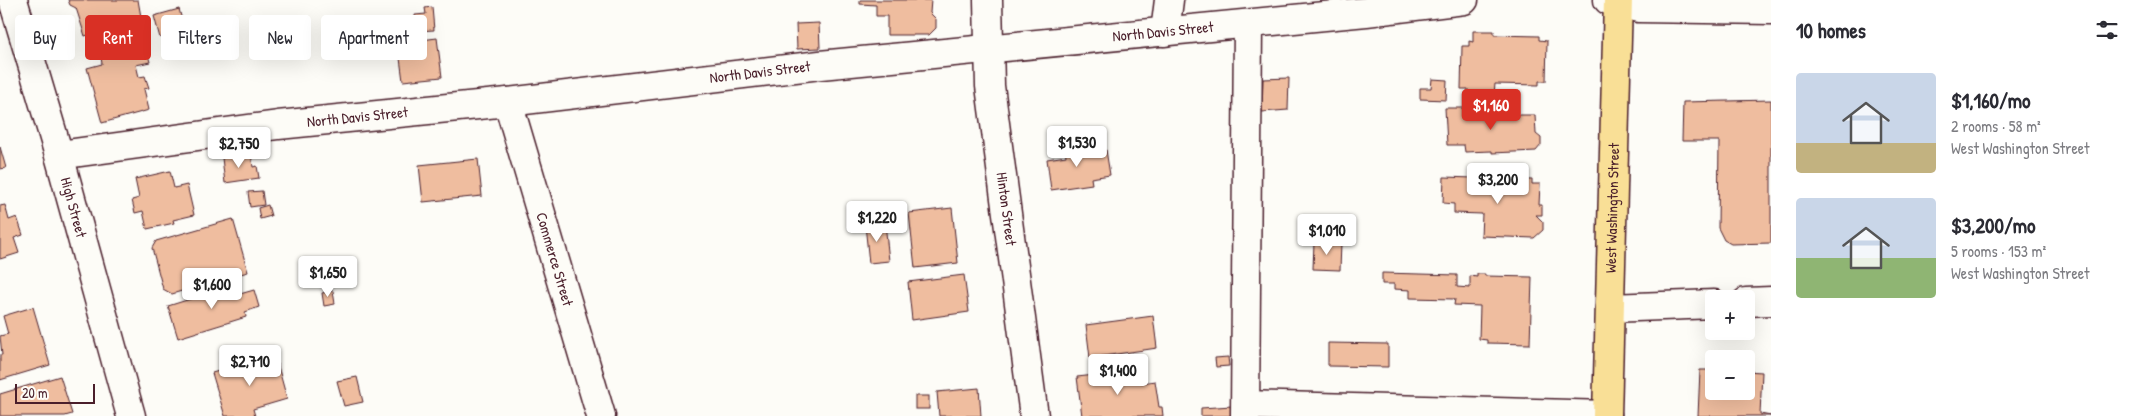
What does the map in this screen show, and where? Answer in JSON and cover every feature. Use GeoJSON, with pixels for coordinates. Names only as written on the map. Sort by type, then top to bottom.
{"type":"FeatureCollection","features":[{"type":"Feature","properties":{"kind":"main road","name":"West Washington Street"},"geometry":{"type":"LineString","coordinates":[[1607,415],[1615,1]]}},
{"type":"Feature","properties":{"kind":"street","name":"High Street"},"geometry":{"type":"LineString","coordinates":[[13,0],[59,155],[131,416]]}},
{"type":"Feature","properties":{"kind":"street","name":"Hinton Street"},"geometry":{"type":"LineString","coordinates":[[988,0],[990,86],[1034,416]]}},
{"type":"Feature","properties":{"kind":"street"},"geometry":{"type":"LineString","coordinates":[[1165,32],[1169,0]]}},
{"type":"Feature","properties":{"kind":"street","name":"North Davis Street"},"geometry":{"type":"LineString","coordinates":[[59,155],[278,125],[508,102],[988,48],[1248,24],[1366,6],[1464,0]]}},
{"type":"Feature","properties":{"kind":"street"},"geometry":{"type":"LineString","coordinates":[[1615,1],[1638,8],[1771,10]]}},
{"type":"Feature","properties":{"kind":"street"},"geometry":{"type":"LineString","coordinates":[[1248,24],[1245,410],[1607,415]]}},
{"type":"Feature","properties":{"kind":"street","name":"Commerce Street"},"geometry":{"type":"LineString","coordinates":[[508,102],[601,416]]}},
{"type":"Feature","properties":{"kind":"street"},"geometry":{"type":"LineString","coordinates":[[1755,302],[1771,301]]}},
{"type":"Feature","properties":{"kind":"street"},"geometry":{"type":"LineString","coordinates":[[1610,308],[1705,304]]}},
{"type":"Feature","properties":{"kind":"building"},"geometry":{"type":"Polygon","coordinates":[[[68,0],[138,0],[141,15],[85,15],[85,36],[76,8],[70,5],[68,0]]]}},
{"type":"Feature","properties":{"kind":"building"},"geometry":{"type":"Polygon","coordinates":[[[860,0],[931,0],[930,13],[936,19],[936,28],[929,35],[887,35],[887,16],[876,16],[876,5],[860,4],[860,0]]]}},
{"type":"Feature","properties":{"kind":"building"},"geometry":{"type":"Polygon","coordinates":[[[432,7],[434,30],[427,30],[427,15],[415,15],[426,14],[425,8],[432,7]]]}},
{"type":"Feature","properties":{"kind":"building"},"geometry":{"type":"Polygon","coordinates":[[[179,9],[181,15],[161,15],[160,38],[154,16],[179,9]]]}},
{"type":"Feature","properties":{"kind":"building"},"geometry":{"type":"Polygon","coordinates":[[[819,23],[820,48],[797,49],[796,24],[819,23]]]}},
{"type":"Feature","properties":{"kind":"building"},"geometry":{"type":"Polygon","coordinates":[[[1473,31],[1494,31],[1494,35],[1539,36],[1539,40],[1547,41],[1546,81],[1539,81],[1539,85],[1495,84],[1494,94],[1468,93],[1468,89],[1461,89],[1462,46],[1469,46],[1469,41],[1473,42],[1473,31]]]}},
{"type":"Feature","properties":{"kind":"building"},"geometry":{"type":"Polygon","coordinates":[[[437,38],[442,77],[403,81],[400,60],[427,60],[427,39],[437,38]]]}},
{"type":"Feature","properties":{"kind":"building"},"geometry":{"type":"Polygon","coordinates":[[[101,60],[149,60],[150,62],[136,65],[139,77],[145,76],[149,88],[144,89],[149,110],[102,123],[87,68],[102,64],[101,60]]]}},
{"type":"Feature","properties":{"kind":"building"},"geometry":{"type":"Polygon","coordinates":[[[1289,78],[1288,110],[1262,112],[1263,79],[1289,78]]]}},
{"type":"Feature","properties":{"kind":"building"},"geometry":{"type":"Polygon","coordinates":[[[1432,79],[1447,80],[1446,100],[1420,99],[1420,88],[1431,88],[1432,79]]]}},
{"type":"Feature","properties":{"kind":"building"},"geometry":{"type":"Polygon","coordinates":[[[1771,100],[1771,243],[1731,244],[1724,240],[1718,228],[1719,141],[1682,141],[1683,102],[1771,100]]]}},
{"type":"Feature","properties":{"kind":"building"},"geometry":{"type":"Polygon","coordinates":[[[1445,108],[1496,108],[1497,115],[1535,115],[1536,134],[1541,138],[1541,145],[1536,151],[1465,152],[1464,145],[1447,145],[1445,108]]]}},
{"type":"Feature","properties":{"kind":"building"},"geometry":{"type":"Polygon","coordinates":[[[1088,145],[1089,153],[1106,150],[1110,175],[1091,178],[1092,184],[1051,190],[1047,159],[1066,156],[1065,148],[1088,145]]]}},
{"type":"Feature","properties":{"kind":"building"},"geometry":{"type":"Polygon","coordinates":[[[0,147],[6,168],[0,169],[0,147]]]}},
{"type":"Feature","properties":{"kind":"building"},"geometry":{"type":"Polygon","coordinates":[[[251,154],[253,167],[257,166],[259,178],[225,183],[222,158],[251,154]]]}},
{"type":"Feature","properties":{"kind":"building"},"geometry":{"type":"Polygon","coordinates":[[[478,159],[482,196],[423,202],[419,165],[478,159]]]}},
{"type":"Feature","properties":{"kind":"building"},"geometry":{"type":"Polygon","coordinates":[[[170,171],[174,188],[187,185],[194,215],[173,220],[174,223],[147,229],[143,211],[135,213],[132,200],[139,198],[135,179],[170,171]]]}},
{"type":"Feature","properties":{"kind":"building"},"geometry":{"type":"Polygon","coordinates":[[[1444,177],[1532,180],[1532,184],[1540,184],[1539,205],[1542,205],[1542,215],[1536,215],[1543,222],[1543,230],[1534,238],[1481,236],[1482,214],[1454,213],[1454,204],[1443,203],[1444,177]]]}},
{"type":"Feature","properties":{"kind":"building"},"geometry":{"type":"Polygon","coordinates":[[[262,191],[264,205],[250,207],[248,192],[262,191]]]}},
{"type":"Feature","properties":{"kind":"building"},"geometry":{"type":"Polygon","coordinates":[[[5,205],[9,220],[17,217],[23,235],[14,238],[19,253],[0,259],[0,206],[5,205]]]}},
{"type":"Feature","properties":{"kind":"building"},"geometry":{"type":"Polygon","coordinates":[[[268,205],[271,216],[260,219],[258,208],[268,205]]]}},
{"type":"Feature","properties":{"kind":"building"},"geometry":{"type":"Polygon","coordinates":[[[952,208],[958,263],[915,268],[909,213],[952,208]]]}},
{"type":"Feature","properties":{"kind":"building"},"geometry":{"type":"Polygon","coordinates":[[[233,219],[248,272],[207,283],[208,288],[185,294],[185,290],[172,294],[163,289],[152,248],[156,241],[233,219]]]}},
{"type":"Feature","properties":{"kind":"building"},"geometry":{"type":"Polygon","coordinates":[[[885,223],[889,261],[869,263],[865,225],[885,223]]]}},
{"type":"Feature","properties":{"kind":"building"},"geometry":{"type":"Polygon","coordinates":[[[1314,242],[1341,243],[1340,270],[1313,269],[1314,242]]]}},
{"type":"Feature","properties":{"kind":"building"},"geometry":{"type":"Polygon","coordinates":[[[1382,273],[1457,275],[1457,287],[1470,288],[1470,276],[1477,277],[1477,274],[1485,274],[1485,276],[1532,277],[1530,344],[1487,343],[1487,340],[1479,339],[1480,306],[1454,305],[1455,299],[1410,298],[1410,290],[1394,289],[1394,284],[1382,284],[1382,273]]]}},
{"type":"Feature","properties":{"kind":"building"},"geometry":{"type":"Polygon","coordinates":[[[964,275],[969,312],[912,320],[908,282],[964,275]]]}},
{"type":"Feature","properties":{"kind":"building"},"geometry":{"type":"Polygon","coordinates":[[[238,284],[240,294],[254,290],[259,307],[245,312],[246,317],[178,338],[168,306],[238,284]]]}},
{"type":"Feature","properties":{"kind":"building"},"geometry":{"type":"Polygon","coordinates":[[[333,291],[335,304],[324,306],[322,293],[333,291]]]}},
{"type":"Feature","properties":{"kind":"building"},"geometry":{"type":"Polygon","coordinates":[[[33,307],[50,365],[0,380],[0,355],[2,355],[0,336],[8,334],[3,316],[33,307]]]}},
{"type":"Feature","properties":{"kind":"building"},"geometry":{"type":"Polygon","coordinates":[[[1153,316],[1157,348],[1090,358],[1086,325],[1153,316]]]}},
{"type":"Feature","properties":{"kind":"building"},"geometry":{"type":"Polygon","coordinates":[[[1328,343],[1388,344],[1388,367],[1328,366],[1328,343]]]}},
{"type":"Feature","properties":{"kind":"building"},"geometry":{"type":"Polygon","coordinates":[[[275,355],[287,399],[253,409],[255,416],[225,416],[212,373],[275,355]]]}},
{"type":"Feature","properties":{"kind":"building"},"geometry":{"type":"Polygon","coordinates":[[[1228,357],[1229,366],[1216,367],[1215,358],[1228,357]]]}},
{"type":"Feature","properties":{"kind":"building"},"geometry":{"type":"Polygon","coordinates":[[[1700,370],[1705,370],[1705,400],[1755,400],[1755,372],[1762,372],[1760,414],[1771,416],[1698,416],[1700,370]]]}},
{"type":"Feature","properties":{"kind":"building"},"geometry":{"type":"Polygon","coordinates":[[[1132,371],[1133,379],[1140,378],[1141,383],[1155,381],[1159,407],[1162,407],[1163,416],[1082,416],[1077,377],[1132,371]]]}},
{"type":"Feature","properties":{"kind":"building"},"geometry":{"type":"Polygon","coordinates":[[[60,376],[72,414],[65,416],[0,416],[0,394],[60,376]]]}},
{"type":"Feature","properties":{"kind":"building"},"geometry":{"type":"Polygon","coordinates":[[[357,377],[363,402],[344,406],[337,381],[357,377]]]}},
{"type":"Feature","properties":{"kind":"building"},"geometry":{"type":"Polygon","coordinates":[[[979,388],[981,416],[939,416],[937,392],[979,388]]]}},
{"type":"Feature","properties":{"kind":"building"},"geometry":{"type":"Polygon","coordinates":[[[915,396],[929,396],[929,409],[915,409],[915,396]]]}},
{"type":"Feature","properties":{"kind":"building"},"geometry":{"type":"Polygon","coordinates":[[[1232,406],[1233,416],[1201,416],[1201,408],[1232,406]]]}}]}
